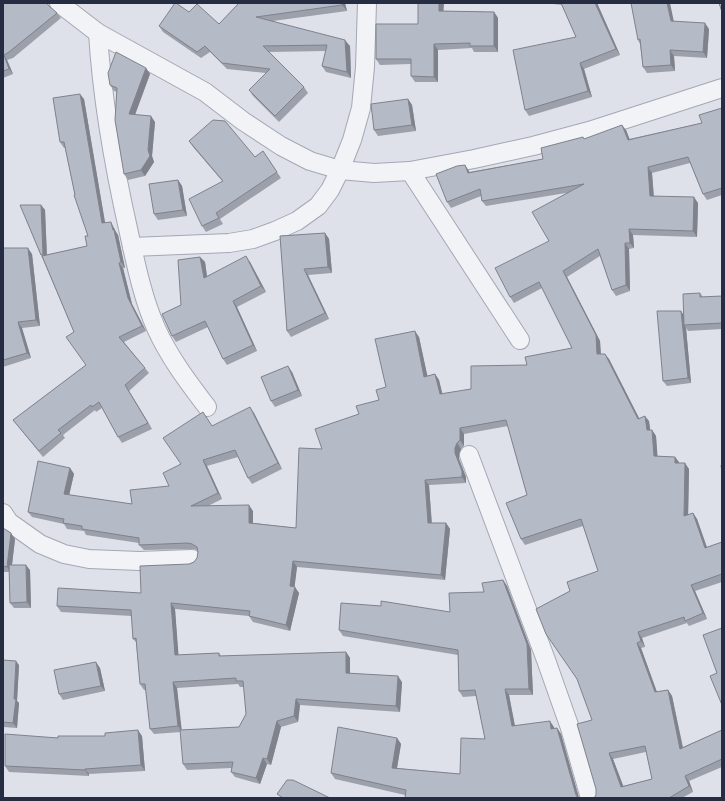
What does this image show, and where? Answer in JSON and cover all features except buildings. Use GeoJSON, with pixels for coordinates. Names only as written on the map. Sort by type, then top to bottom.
{"type":"FeatureCollection","features":[{"type":"Feature","properties":{"kind":"street"},"geometry":{"type":"LineString","coordinates":[[59,3],[98,33],[205,92],[243,121],[280,146],[310,161],[340,170],[374,173],[410,171],[533,146],[589,131],[722,88]]}},
{"type":"Feature","properties":{"kind":"street"},"geometry":{"type":"LineString","coordinates":[[132,247],[229,243],[253,239],[297,221],[318,206],[330,190],[340,170],[352,140],[361,108],[365,67],[367,3]]}},
{"type":"Feature","properties":{"kind":"street"},"geometry":{"type":"LineString","coordinates":[[98,33],[100,68],[121,195],[132,247],[146,301],[156,328],[186,379],[207,407]]}},
{"type":"Feature","properties":{"kind":"street"},"geometry":{"type":"LineString","coordinates":[[410,171],[520,340]]}},
{"type":"Feature","properties":{"kind":"street"},"geometry":{"type":"LineString","coordinates":[[469,455],[570,728],[590,798]]}},
{"type":"Feature","properties":{"kind":"street"},"geometry":{"type":"LineString","coordinates":[[3,513],[9,522],[40,544],[64,554],[89,559],[139,561],[192,559]]}}]}
